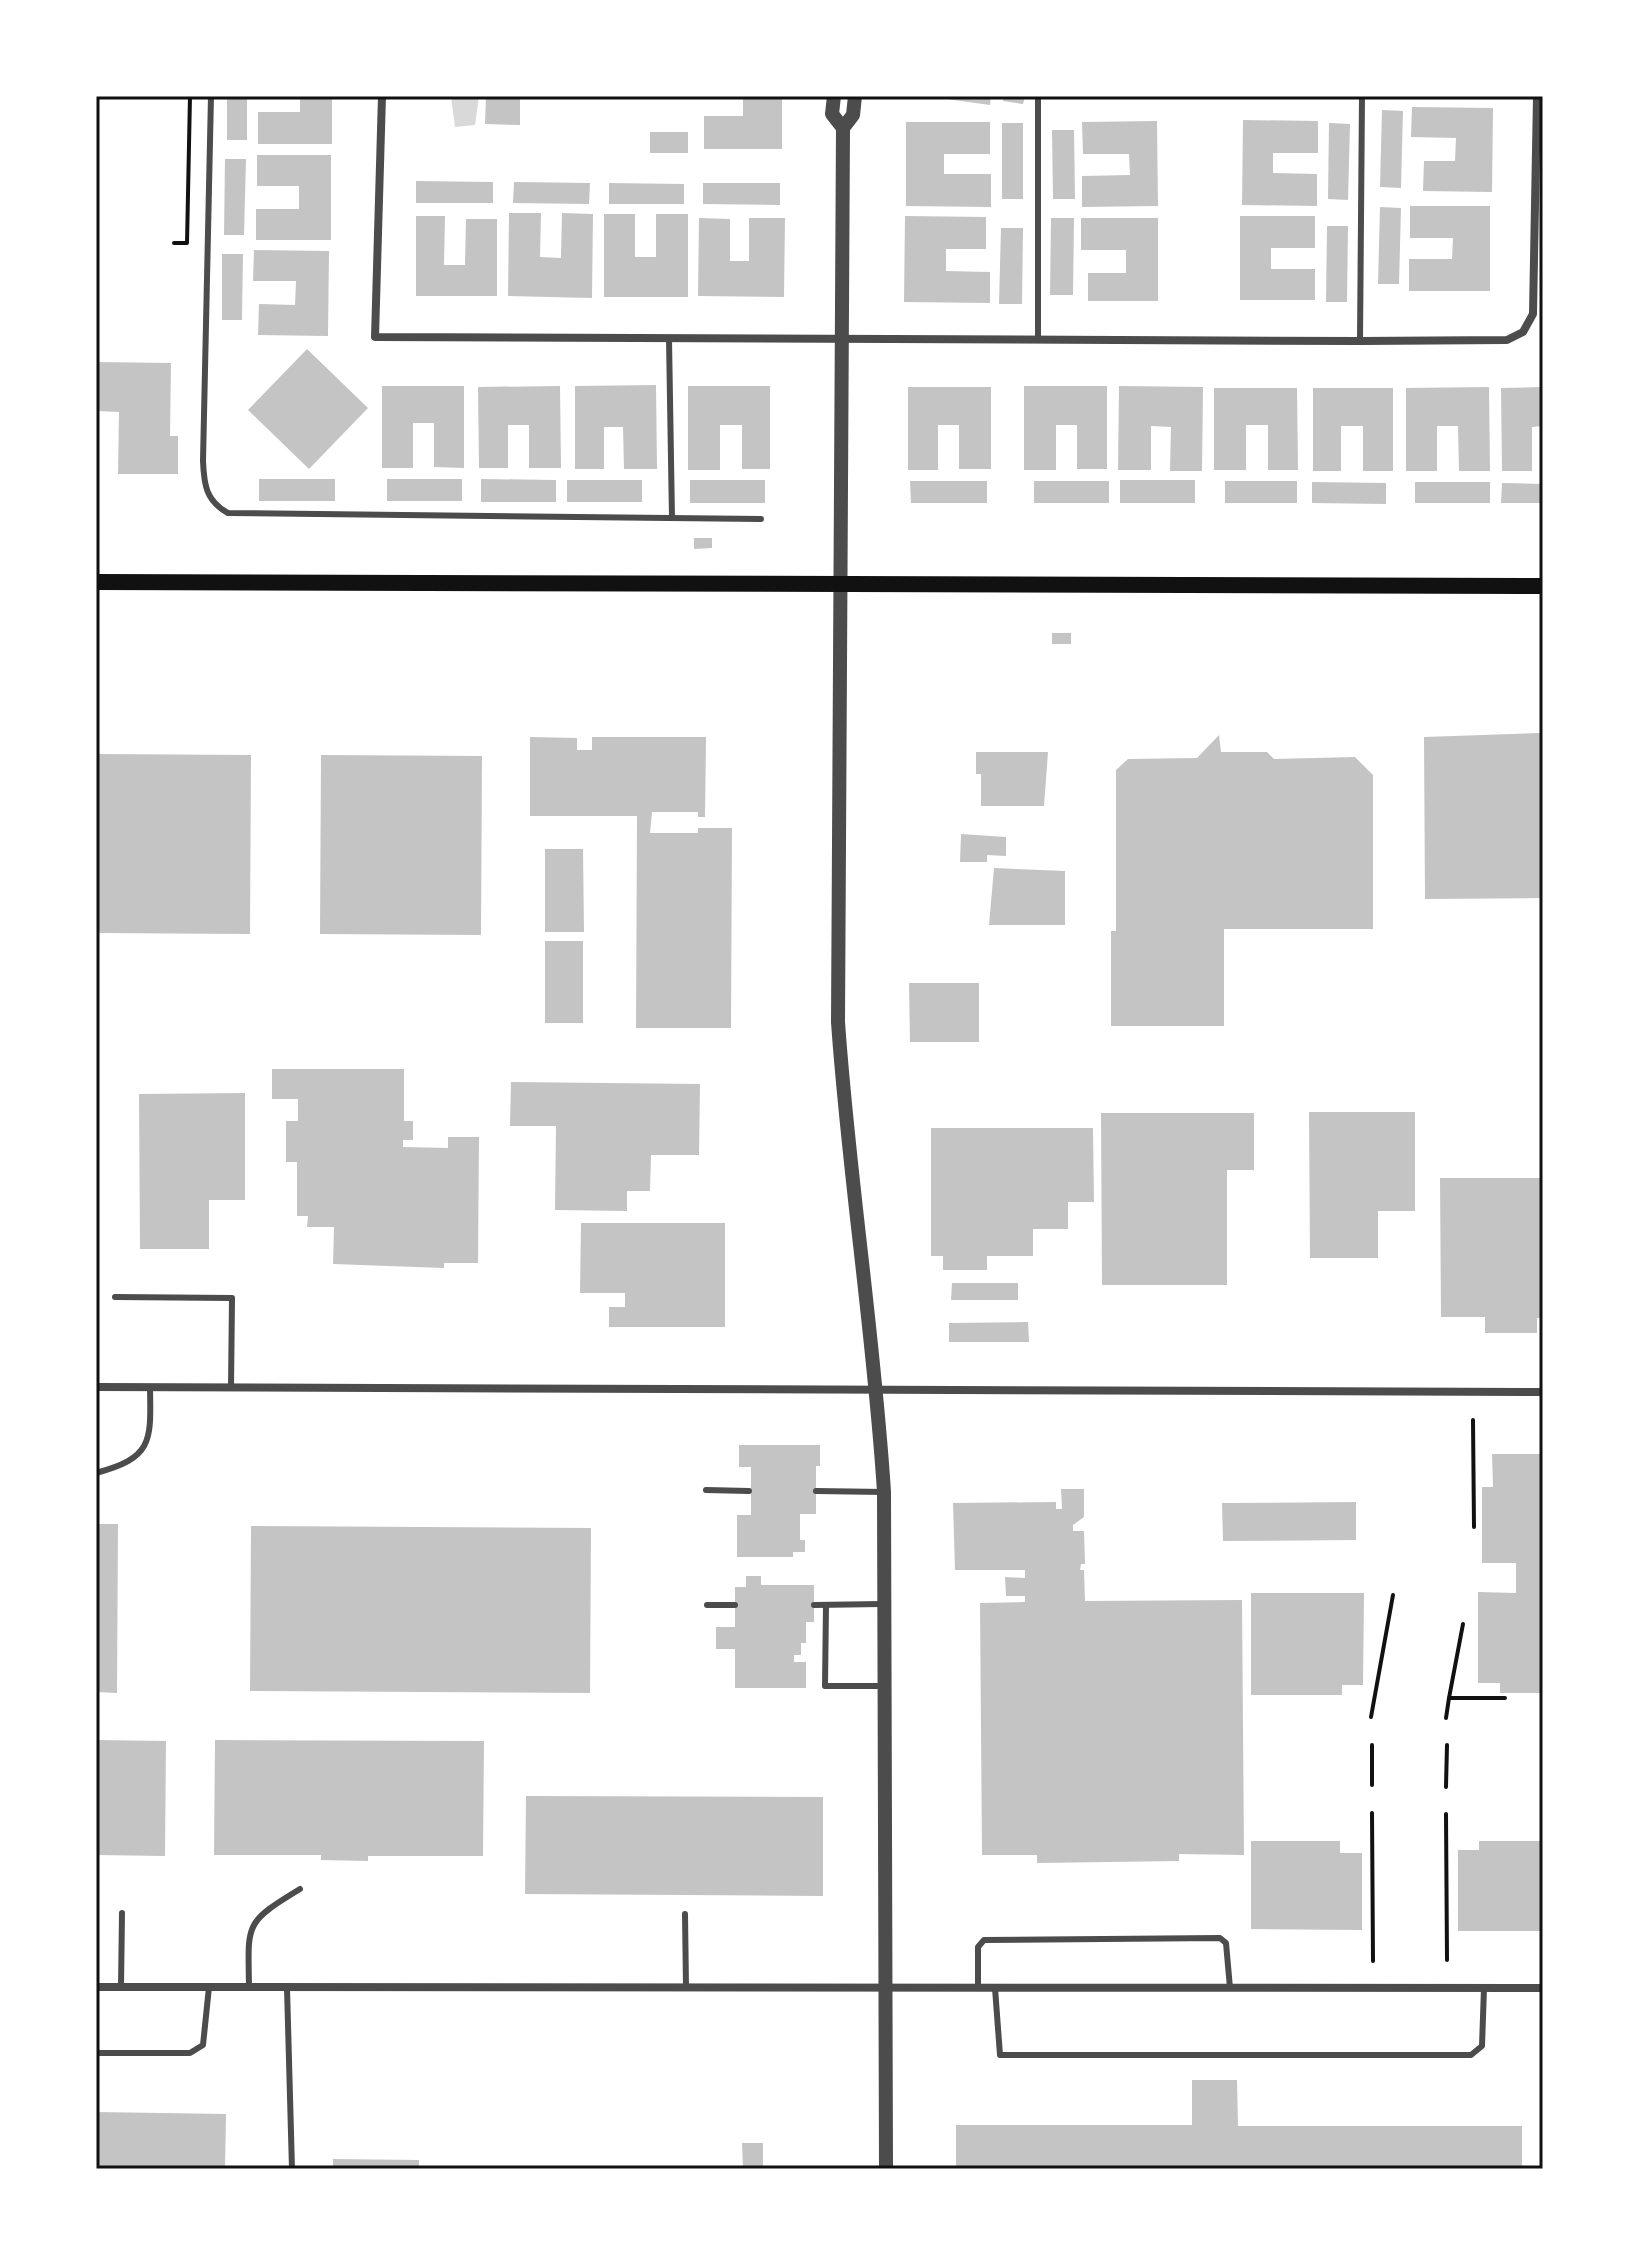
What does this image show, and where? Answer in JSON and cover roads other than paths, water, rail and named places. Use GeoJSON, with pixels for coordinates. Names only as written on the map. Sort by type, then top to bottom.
{"type":"FeatureCollection","features":[{"type":"Feature","properties":{"kind":"main road"},"geometry":{"type":"LineString","coordinates":[[96,582],[1543,586]]}},
{"type":"Feature","properties":{"kind":"street"},"geometry":{"type":"LineString","coordinates":[[382,96],[375,337],[1360,341],[1507,340],[1523,332],[1533,314],[1537,96]]}},
{"type":"Feature","properties":{"kind":"street"},"geometry":{"type":"LineString","coordinates":[[834,96],[832,114],[843,128]]}},
{"type":"Feature","properties":{"kind":"street"},"geometry":{"type":"LineString","coordinates":[[855,96],[853,115],[843,128],[839,339],[838,1022],[846,1144],[878,1391],[884,1492],[886,2169]]}},
{"type":"Feature","properties":{"kind":"street"},"geometry":{"type":"LineString","coordinates":[[96,1387],[1543,1392]]}},
{"type":"Feature","properties":{"kind":"street"},"geometry":{"type":"LineString","coordinates":[[96,1987],[1543,1988]]}},
{"type":"Feature","properties":{"kind":"lane"},"geometry":{"type":"LineString","coordinates":[[211,96],[203,483],[213,505],[228,513],[761,519]]}},
{"type":"Feature","properties":{"kind":"lane"},"geometry":{"type":"LineString","coordinates":[[1038,96],[1038,338]]}},
{"type":"Feature","properties":{"kind":"lane"},"geometry":{"type":"LineString","coordinates":[[1360,341],[1362,96]]}},
{"type":"Feature","properties":{"kind":"lane"},"geometry":{"type":"LineString","coordinates":[[669,339],[672,518]]}},
{"type":"Feature","properties":{"kind":"lane"},"geometry":{"type":"LineString","coordinates":[[115,1297],[232,1298],[231,1388]]}},
{"type":"Feature","properties":{"kind":"lane"},"geometry":{"type":"LineString","coordinates":[[96,1473],[119,1467],[137,1456],[149,1442],[150,1388]]}},
{"type":"Feature","properties":{"kind":"lane"},"geometry":{"type":"LineString","coordinates":[[706,1490],[749,1491]]}},
{"type":"Feature","properties":{"kind":"lane"},"geometry":{"type":"LineString","coordinates":[[816,1491],[884,1492]]}},
{"type":"Feature","properties":{"kind":"lane"},"geometry":{"type":"LineString","coordinates":[[814,1605],[885,1604]]}},
{"type":"Feature","properties":{"kind":"lane"},"geometry":{"type":"LineString","coordinates":[[707,1605],[735,1605]]}},
{"type":"Feature","properties":{"kind":"lane"},"geometry":{"type":"LineString","coordinates":[[826,1605],[825,1686],[886,1686]]}},
{"type":"Feature","properties":{"kind":"lane"},"geometry":{"type":"LineString","coordinates":[[249,1987],[249,1935],[260,1913],[300,1889]]}},
{"type":"Feature","properties":{"kind":"lane"},"geometry":{"type":"LineString","coordinates":[[121,1987],[122,1913]]}},
{"type":"Feature","properties":{"kind":"lane"},"geometry":{"type":"LineString","coordinates":[[685,1914],[686,1988]]}},
{"type":"Feature","properties":{"kind":"lane"},"geometry":{"type":"LineString","coordinates":[[978,1988],[978,1947],[984,1940],[1220,1938],[1226,1943],[1230,1988]]}},
{"type":"Feature","properties":{"kind":"lane"},"geometry":{"type":"LineString","coordinates":[[96,2053],[190,2053],[203,2045],[209,1987]]}},
{"type":"Feature","properties":{"kind":"lane"},"geometry":{"type":"LineString","coordinates":[[287,1988],[292,2169]]}},
{"type":"Feature","properties":{"kind":"lane"},"geometry":{"type":"LineString","coordinates":[[995,1988],[1000,2055],[1078,2057],[1471,2055],[1482,2046],[1484,1988]]}}]}
